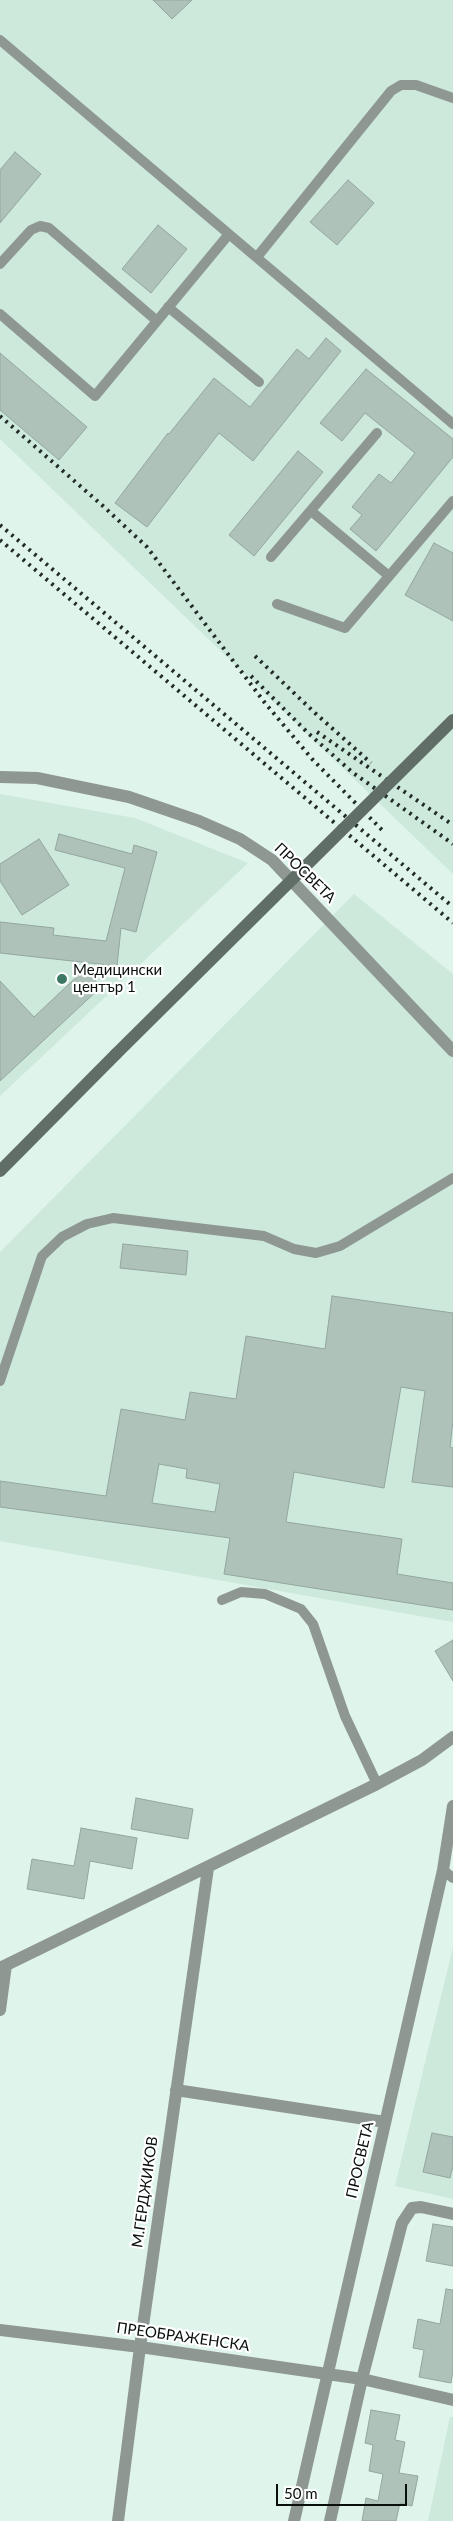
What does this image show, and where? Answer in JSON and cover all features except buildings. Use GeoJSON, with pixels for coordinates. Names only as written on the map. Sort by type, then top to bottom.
{"type":"FeatureCollection","features":[{"type":"Feature","properties":{"kind":"main road"},"geometry":{"type":"LineString","coordinates":[[0,1171],[453,720]]}},
{"type":"Feature","properties":{"kind":"street","name":"ПРОСВЕТА"},"geometry":{"type":"LineString","coordinates":[[0,776],[37,778],[129,797],[198,821],[240,839],[272,860],[453,1051]]}},
{"type":"Feature","properties":{"kind":"street"},"geometry":{"type":"LineString","coordinates":[[0,2010],[3,1967],[377,1784],[422,1760],[453,1737]]}},
{"type":"Feature","properties":{"kind":"street","name":"ПРОСВЕТА"},"geometry":{"type":"LineString","coordinates":[[294,2521],[385,2122],[448,1874],[453,1806]]}},
{"type":"Feature","properties":{"kind":"street","name":"М.ГЕРДЖИКОВ"},"geometry":{"type":"LineString","coordinates":[[118,2521],[140,2347],[208,1868]]}},
{"type":"Feature","properties":{"kind":"street"},"geometry":{"type":"LineString","coordinates":[[176,2090],[385,2122]]}},
{"type":"Feature","properties":{"kind":"street"},"geometry":{"type":"LineString","coordinates":[[330,2521],[362,2379],[402,2223],[412,2208],[421,2207],[453,2214]]}},
{"type":"Feature","properties":{"kind":"street","name":"ПРЕОБРАЖЕНСКА"},"geometry":{"type":"LineString","coordinates":[[0,2330],[140,2347],[362,2379],[453,2400]]}},
{"type":"Feature","properties":{"kind":"lane"},"geometry":{"type":"LineString","coordinates":[[0,40],[453,424]]}},
{"type":"Feature","properties":{"kind":"lane"},"geometry":{"type":"LineString","coordinates":[[257,257],[391,91],[402,85],[416,85],[453,98]]}},
{"type":"Feature","properties":{"kind":"lane"},"geometry":{"type":"LineString","coordinates":[[0,264],[31,230],[40,226],[49,228],[157,321]]}},
{"type":"Feature","properties":{"kind":"lane"},"geometry":{"type":"LineString","coordinates":[[0,314],[95,396],[229,234]]}},
{"type":"Feature","properties":{"kind":"lane"},"geometry":{"type":"LineString","coordinates":[[168,307],[259,382]]}},
{"type":"Feature","properties":{"kind":"lane"},"geometry":{"type":"LineString","coordinates":[[272,557],[378,433]]}},
{"type":"Feature","properties":{"kind":"lane"},"geometry":{"type":"LineString","coordinates":[[277,604],[345,628],[453,501]]}},
{"type":"Feature","properties":{"kind":"lane"},"geometry":{"type":"LineString","coordinates":[[311,511],[389,576]]}},
{"type":"Feature","properties":{"kind":"lane"},"geometry":{"type":"LineString","coordinates":[[0,1381],[42,1256],[62,1237],[86,1224],[113,1218],[264,1236],[294,1249],[316,1253],[340,1246],[453,1178]]}},
{"type":"Feature","properties":{"kind":"lane"},"geometry":{"type":"LineString","coordinates":[[222,1600],[241,1592],[265,1594],[301,1609],[314,1624],[345,1716],[377,1784]]}},
{"type":"Feature","properties":{"kind":"shaded area"},"geometry":{"type":"Polygon","coordinates":[[[0,0],[453,0],[453,874],[0,439],[0,0]]]}},
{"type":"Feature","properties":{"kind":"shaded area","name":"Медицински център 1"},"geometry":{"type":"Polygon","coordinates":[[[0,794],[135,818],[248,863],[0,1096],[0,794]]]}},
{"type":"Feature","properties":{"kind":"shaded area"},"geometry":{"type":"Polygon","coordinates":[[[354,894],[453,974],[453,1622],[0,1541],[0,1252],[354,894]]]}},
{"type":"Feature","properties":{"kind":"shaded area"},"geometry":{"type":"Polygon","coordinates":[[[453,1947],[453,2199],[395,2186],[453,1947]]]}},
{"type":"Feature","properties":{"kind":"shaded area"},"geometry":{"type":"Polygon","coordinates":[[[450,2417],[453,2417],[453,2521],[428,2521],[450,2417]]]}},
{"type":"Feature","properties":{"kind":"railway"},"geometry":{"type":"LineString","coordinates":[[0,416],[147,547],[265,703],[313,760],[384,832]]}},
{"type":"Feature","properties":{"kind":"railway"},"geometry":{"type":"LineString","coordinates":[[0,525],[453,907]]}},
{"type":"Feature","properties":{"kind":"railway"},"geometry":{"type":"LineString","coordinates":[[0,540],[453,923]]}},
{"type":"Feature","properties":{"kind":"railway"},"geometry":{"type":"LineString","coordinates":[[255,656],[371,763]]}},
{"type":"Feature","properties":{"kind":"railway"},"geometry":{"type":"LineString","coordinates":[[251,676],[308,733],[352,772],[453,844]]}},
{"type":"Feature","properties":{"kind":"railway"},"geometry":{"type":"LineString","coordinates":[[317,732],[453,825]]}},
{"type":"Feature","properties":{"kind":"place","name":"Медицински център 1"},"geometry":{"type":"Point","coordinates":[62,979]}}]}
